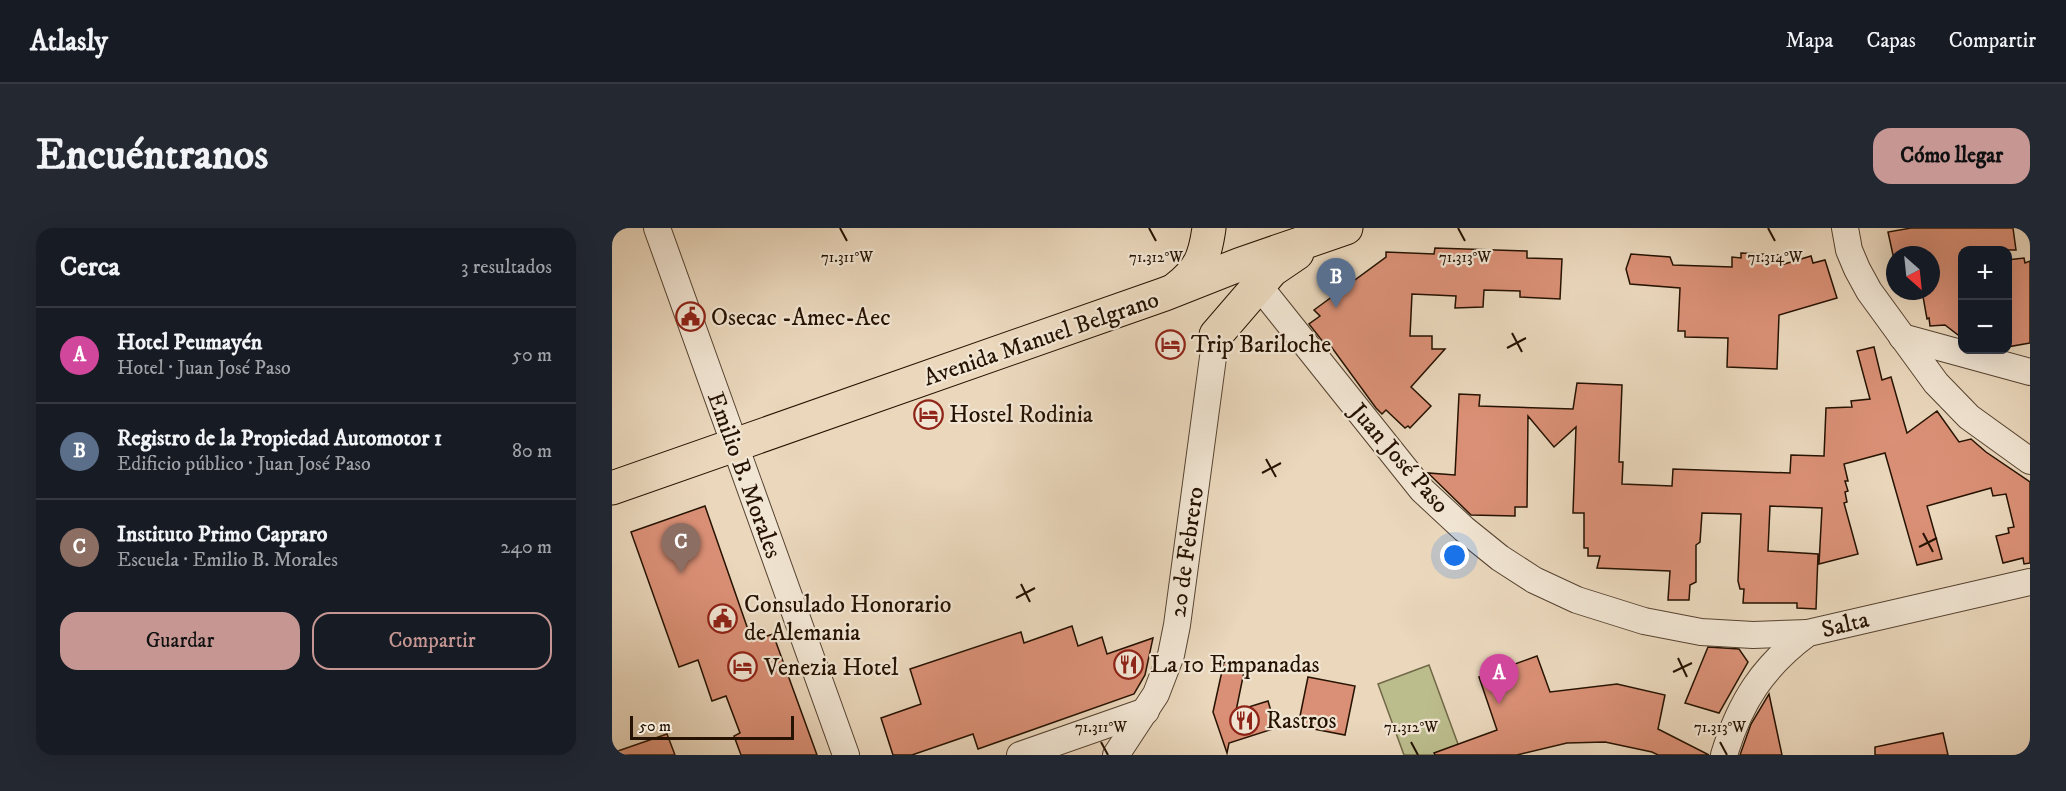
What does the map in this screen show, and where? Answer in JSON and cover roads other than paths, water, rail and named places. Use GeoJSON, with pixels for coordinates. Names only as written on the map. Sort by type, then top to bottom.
{"type":"FeatureCollection","features":[{"type":"Feature","properties":{"kind":"main road"},"geometry":{"type":"LineString","coordinates":[[1210,228],[1250,274]]}},
{"type":"Feature","properties":{"kind":"main road"},"geometry":{"type":"LineString","coordinates":[[1210,228],[1203,257],[1192,276],[1173,291],[1194,300],[1208,313],[1216,335]]}},
{"type":"Feature","properties":{"kind":"main road"},"geometry":{"type":"LineString","coordinates":[[1250,274],[1272,270],[1335,232]]}},
{"type":"Feature","properties":{"kind":"main road","name":"Avenida Manuel Belgrano"},"geometry":{"type":"LineString","coordinates":[[612,488],[1173,291],[1250,274]]}},
{"type":"Feature","properties":{"kind":"main road"},"geometry":{"type":"LineString","coordinates":[[1216,335],[1250,274]]}},
{"type":"Feature","properties":{"kind":"street","name":"Emilio B. Morales"},"geometry":{"type":"LineString","coordinates":[[657,228],[846,755]]}},
{"type":"Feature","properties":{"kind":"street"},"geometry":{"type":"LineString","coordinates":[[1845,228],[1849,249],[1869,291],[1936,383],[1969,417],[2030,461]]}},
{"type":"Feature","properties":{"kind":"street","name":"Juan José Paso"},"geometry":{"type":"LineString","coordinates":[[1250,274],[1422,490],[1500,558],[1534,580],[1577,600],[1633,617],[1701,632],[1754,635],[1808,633]]}},
{"type":"Feature","properties":{"kind":"street","name":"20 de Febrero"},"geometry":{"type":"LineString","coordinates":[[1116,755],[1146,711],[1165,676],[1176,625],[1216,335]]}},
{"type":"Feature","properties":{"kind":"street"},"geometry":{"type":"LineString","coordinates":[[1902,337],[2030,372]]}},
{"type":"Feature","properties":{"kind":"street","name":"Salta"},"geometry":{"type":"LineString","coordinates":[[1724,755],[1735,721],[1750,692],[1771,665],[1789,647],[1808,633],[2030,582]]}},
{"type":"Feature","properties":{"kind":"street"},"geometry":{"type":"LineString","coordinates":[[1020,755],[1146,711]]}},
{"type":"Feature","properties":{"kind":"place","name":"Registro de la Propiedad Automotor 1"},"geometry":{"type":"Point","coordinates":[1336,308]}},
{"type":"Feature","properties":{"kind":"place","name":"Osecac -Amec-Aec"},"geometry":{"type":"Point","coordinates":[690,317]}},
{"type":"Feature","properties":{"kind":"place","name":"Trip Bariloche"},"geometry":{"type":"Point","coordinates":[1170,344]}},
{"type":"Feature","properties":{"kind":"place","name":"Hostel Rodinia"},"geometry":{"type":"Point","coordinates":[928,414]}},
{"type":"Feature","properties":{"kind":"place","name":"Instituto Primo Capraro"},"geometry":{"type":"Point","coordinates":[681,573]}},
{"type":"Feature","properties":{"kind":"place","name":"Consulado Honorario de Alemania"},"geometry":{"type":"Point","coordinates":[723,618]}},
{"type":"Feature","properties":{"kind":"place","name":"La 10 Empanadas"},"geometry":{"type":"Point","coordinates":[1129,664]}},
{"type":"Feature","properties":{"kind":"place","name":"Venezia Hotel"},"geometry":{"type":"Point","coordinates":[743,667]}},
{"type":"Feature","properties":{"kind":"place","name":"Hotel Peumayén"},"geometry":{"type":"Point","coordinates":[1499,704]}},
{"type":"Feature","properties":{"kind":"place","name":"Rastros"},"geometry":{"type":"Point","coordinates":[1245,720]}}]}
